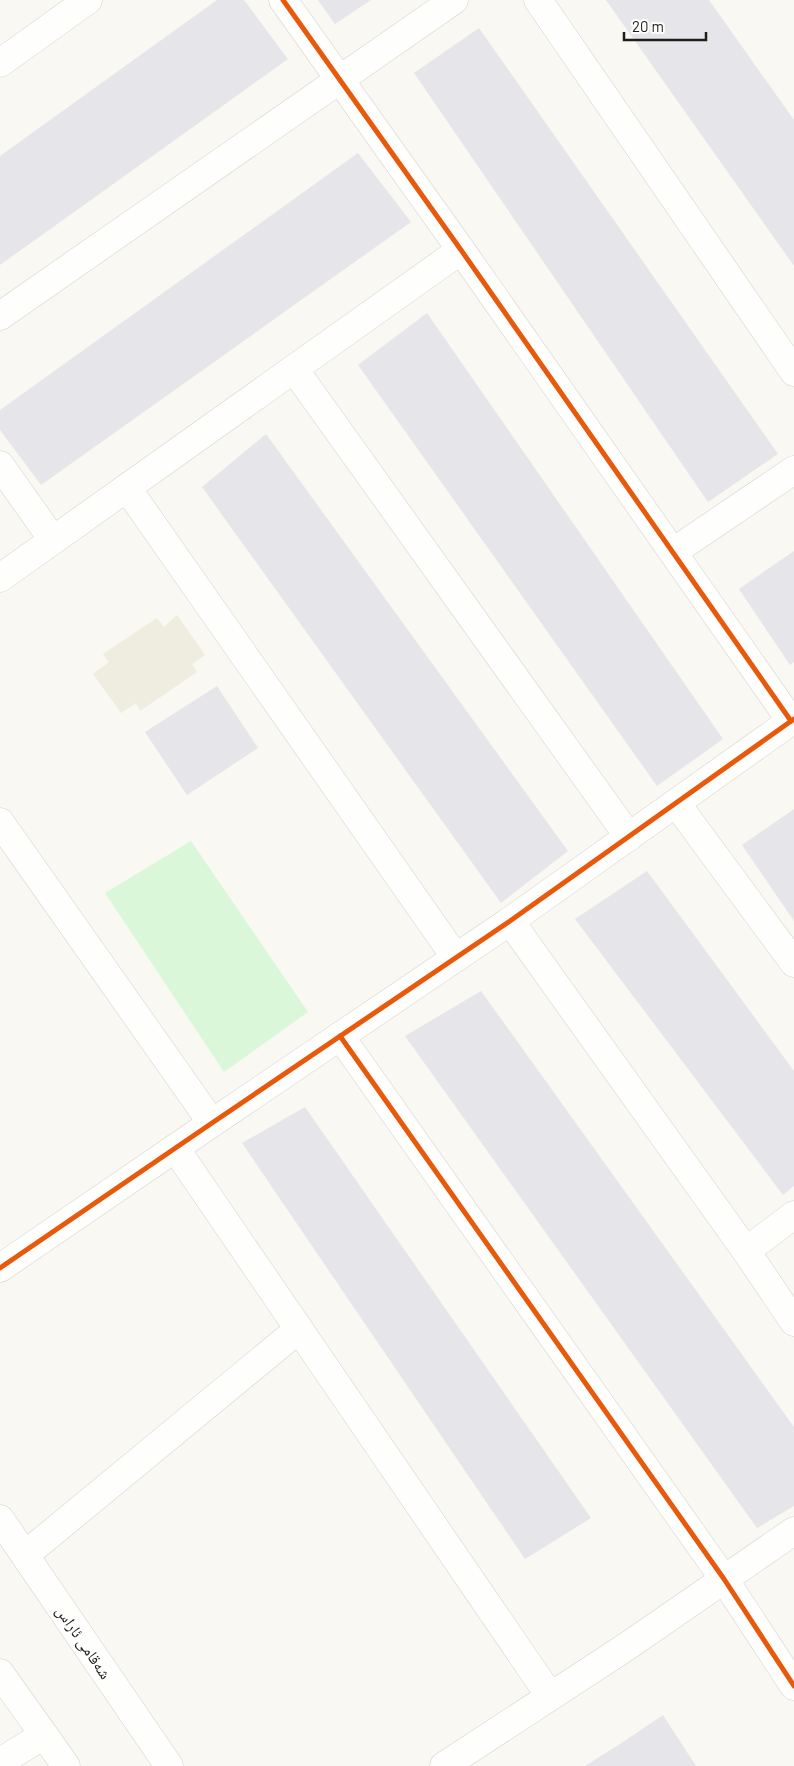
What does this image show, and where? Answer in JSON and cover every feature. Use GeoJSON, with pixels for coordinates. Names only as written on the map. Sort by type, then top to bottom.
{"type":"FeatureCollection","features":[{"type":"Feature","properties":{"kind":"street"},"geometry":{"type":"LineString","coordinates":[[0,63],[88,0]]}},
{"type":"Feature","properties":{"kind":"street"},"geometry":{"type":"LineString","coordinates":[[0,1268],[510,921],[792,720],[283,0]]}},
{"type":"Feature","properties":{"kind":"street"},"geometry":{"type":"LineString","coordinates":[[0,316],[454,0]]}},
{"type":"Feature","properties":{"kind":"street"},"geometry":{"type":"LineString","coordinates":[[538,0],[794,372]]}},
{"type":"Feature","properties":{"kind":"street"},"geometry":{"type":"LineString","coordinates":[[0,578],[461,250]]}},
{"type":"Feature","properties":{"kind":"street"},"geometry":{"type":"LineString","coordinates":[[294,370],[629,837]]}},
{"type":"Feature","properties":{"kind":"street"},"geometry":{"type":"LineString","coordinates":[[0,465],[53,540]]}},
{"type":"Feature","properties":{"kind":"street"},"geometry":{"type":"LineString","coordinates":[[673,552],[794,470]]}},
{"type":"Feature","properties":{"kind":"street"},"geometry":{"type":"LineString","coordinates":[[127,488],[456,958]]}},
{"type":"Feature","properties":{"kind":"street"},"geometry":{"type":"LineString","coordinates":[[676,803],[793,961]]}},
{"type":"Feature","properties":{"kind":"street"},"geometry":{"type":"LineString","coordinates":[[3,832],[212,1123]]}},
{"type":"Feature","properties":{"kind":"street"},"geometry":{"type":"LineString","coordinates":[[510,921],[746,1251],[794,1322]]}},
{"type":"Feature","properties":{"kind":"street"},"geometry":{"type":"LineString","coordinates":[[340,1036],[724,1579],[794,1686]]}},
{"type":"Feature","properties":{"kind":"street"},"geometry":{"type":"LineString","coordinates":[[175,1148],[550,1696]]}},
{"type":"Feature","properties":{"kind":"street"},"geometry":{"type":"LineString","coordinates":[[746,1251],[794,1215]]}},
{"type":"Feature","properties":{"kind":"street"},"geometry":{"type":"LineString","coordinates":[[25,1555],[299,1329]]}},
{"type":"Feature","properties":{"kind":"street","name":"شەقامی ئاراس"},"geometry":{"type":"LineString","coordinates":[[0,1518],[169,1766]]}},
{"type":"Feature","properties":{"kind":"street"},"geometry":{"type":"LineString","coordinates":[[444,1766],[794,1531]]}},
{"type":"Feature","properties":{"kind":"street"},"geometry":{"type":"LineString","coordinates":[[0,1673],[66,1766]]}},
{"type":"Feature","properties":{"kind":"street"},"geometry":{"type":"LineString","coordinates":[[0,1762],[44,1735]]}},
{"type":"Feature","properties":{"kind":"shaded area"},"geometry":{"type":"Polygon","coordinates":[[[177,615],[205,655],[192,664],[197,672],[140,711],[136,703],[121,713],[93,674],[109,662],[103,654],[157,618],[164,627],[177,615]]]}},
{"type":"Feature","properties":{"kind":"green space"},"geometry":{"type":"Polygon","coordinates":[[[191,841],[308,1012],[224,1072],[105,893],[191,841]]]}},
{"type":"Feature","properties":{"kind":"building"},"geometry":{"type":"Polygon","coordinates":[[[217,0],[244,0],[288,59],[0,265],[0,156],[217,0]]]}},
{"type":"Feature","properties":{"kind":"building"},"geometry":{"type":"Polygon","coordinates":[[[318,0],[371,0],[335,24],[318,0]]]}},
{"type":"Feature","properties":{"kind":"building"},"geometry":{"type":"Polygon","coordinates":[[[606,0],[709,0],[794,120],[794,266],[606,0]]]}},
{"type":"Feature","properties":{"kind":"building"},"geometry":{"type":"Polygon","coordinates":[[[479,28],[778,454],[708,502],[414,73],[479,28]]]}},
{"type":"Feature","properties":{"kind":"building"},"geometry":{"type":"Polygon","coordinates":[[[358,153],[411,222],[41,485],[0,430],[0,410],[358,153]]]}},
{"type":"Feature","properties":{"kind":"building"},"geometry":{"type":"Polygon","coordinates":[[[427,313],[723,739],[657,786],[358,365],[427,313]]]}},
{"type":"Feature","properties":{"kind":"building"},"geometry":{"type":"Polygon","coordinates":[[[266,434],[568,851],[501,903],[202,487],[266,434]]]}},
{"type":"Feature","properties":{"kind":"building"},"geometry":{"type":"Polygon","coordinates":[[[794,551],[794,662],[790,665],[739,589],[794,551]]]}},
{"type":"Feature","properties":{"kind":"building"},"geometry":{"type":"Polygon","coordinates":[[[217,686],[258,748],[187,795],[145,732],[217,686]]]}},
{"type":"Feature","properties":{"kind":"building"},"geometry":{"type":"Polygon","coordinates":[[[794,809],[794,921],[742,845],[794,809]]]}},
{"type":"Feature","properties":{"kind":"building"},"geometry":{"type":"Polygon","coordinates":[[[647,871],[794,1071],[794,1186],[783,1195],[575,919],[647,871]]]}},
{"type":"Feature","properties":{"kind":"building"},"geometry":{"type":"Polygon","coordinates":[[[481,991],[794,1427],[794,1506],[757,1528],[405,1036],[481,991]]]}},
{"type":"Feature","properties":{"kind":"building"},"geometry":{"type":"Polygon","coordinates":[[[305,1107],[591,1518],[525,1559],[242,1143],[305,1107]]]}},
{"type":"Feature","properties":{"kind":"building"},"geometry":{"type":"Polygon","coordinates":[[[663,1715],[696,1766],[585,1766],[620,1744],[663,1715]]]}},
{"type":"Feature","properties":{"kind":"cycle path"},"geometry":{"type":"LineString","coordinates":[[283,0],[461,250],[791,721]]}},
{"type":"Feature","properties":{"kind":"cycle path"},"geometry":{"type":"LineString","coordinates":[[0,1268],[510,921],[794,719]]}},
{"type":"Feature","properties":{"kind":"cycle path"},"geometry":{"type":"LineString","coordinates":[[340,1036],[724,1579],[794,1686]]}}]}
